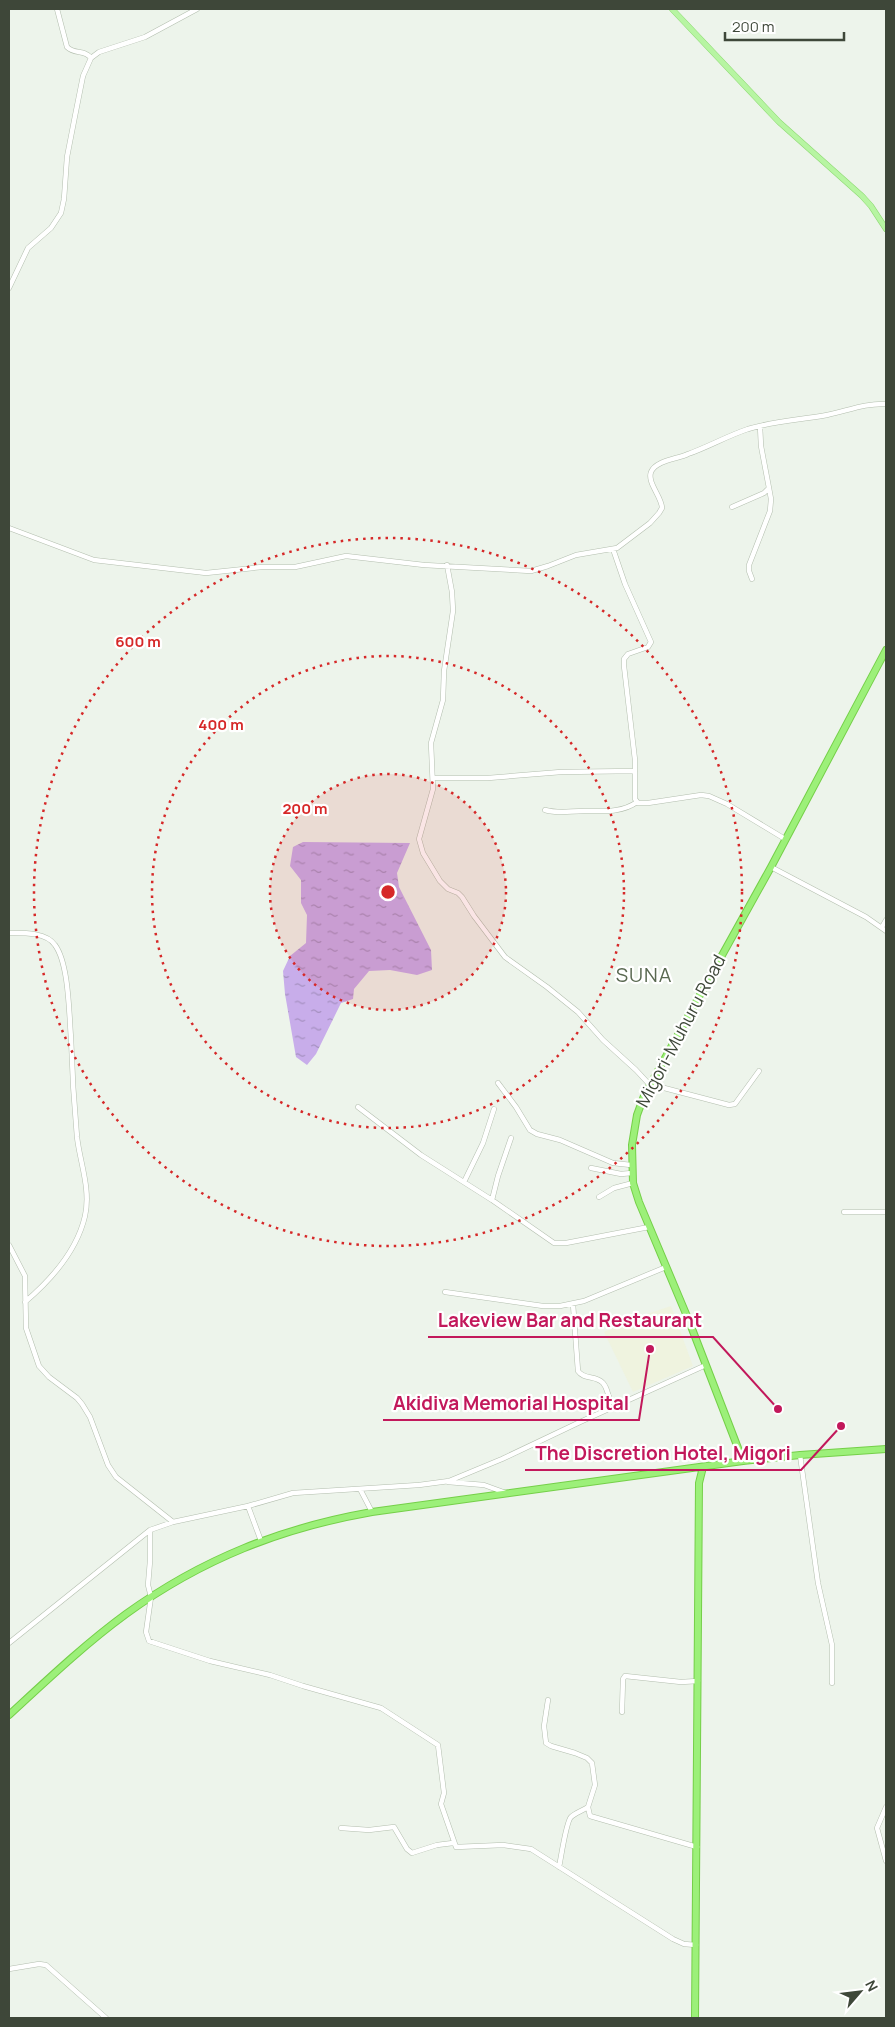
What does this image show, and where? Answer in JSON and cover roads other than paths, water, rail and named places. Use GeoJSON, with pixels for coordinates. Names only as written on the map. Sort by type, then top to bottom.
{"type":"FeatureCollection","features":[{"type":"Feature","properties":{"kind":"highway","name":"Migori-Muhuru Road"},"geometry":{"type":"LineString","coordinates":[[743,1461],[633,1183],[634,1128],[649,1084],[771,867],[886,650]]}},
{"type":"Feature","properties":{"kind":"highway"},"geometry":{"type":"LineString","coordinates":[[9,1715],[106,1629],[150,1597],[212,1562],[261,1541],[312,1524],[372,1512],[743,1461],[886,1449]]}},
{"type":"Feature","properties":{"kind":"highway"},"geometry":{"type":"LineString","coordinates":[[695,2018],[699,1484],[703,1467]]}},
{"type":"Feature","properties":{"kind":"highway"},"geometry":{"type":"LineString","coordinates":[[695,1468],[699,1484]]}},
{"type":"Feature","properties":{"kind":"main road"},"geometry":{"type":"LineString","coordinates":[[672,9],[779,122],[862,196],[886,229]]}},
{"type":"Feature","properties":{"kind":"street"},"geometry":{"type":"LineString","coordinates":[[57,9],[61,29],[68,47],[74,51],[86,52],[91,58]]}},
{"type":"Feature","properties":{"kind":"street"},"geometry":{"type":"LineString","coordinates":[[9,288],[28,248],[51,228],[61,214],[67,157],[81,85],[91,58],[99,52],[145,37],[197,9]]}},
{"type":"Feature","properties":{"kind":"street"},"geometry":{"type":"LineString","coordinates":[[9,528],[94,560],[206,572],[262,566],[295,567],[346,556],[406,564],[531,571],[576,555],[613,549],[637,533],[659,514],[662,504],[651,477],[656,466],[692,453],[729,436],[760,426],[829,414],[864,405],[886,404]]}},
{"type":"Feature","properties":{"kind":"street"},"geometry":{"type":"LineString","coordinates":[[752,579],[749,565],[771,505],[761,446],[760,426]]}},
{"type":"Feature","properties":{"kind":"street"},"geometry":{"type":"LineString","coordinates":[[732,507],[764,493],[769,488]]}},
{"type":"Feature","properties":{"kind":"street"},"geometry":{"type":"LineString","coordinates":[[613,549],[626,587],[651,642],[648,647],[628,654],[624,662],[624,678],[635,771],[634,796],[637,802]]}},
{"type":"Feature","properties":{"kind":"street"},"geometry":{"type":"LineString","coordinates":[[447,565],[453,611],[444,671],[443,700],[431,743],[434,778],[432,799],[422,823],[419,840],[423,853],[440,881],[444,886],[462,897],[505,957],[547,987],[573,1009],[649,1084],[729,1105],[736,1104],[759,1071]]}},
{"type":"Feature","properties":{"kind":"street"},"geometry":{"type":"LineString","coordinates":[[434,778],[488,778],[561,772],[635,771]]}},
{"type":"Feature","properties":{"kind":"street"},"geometry":{"type":"LineString","coordinates":[[545,810],[558,813],[602,812],[626,808],[637,802],[648,803],[681,797],[709,796],[727,804],[785,839]]}},
{"type":"Feature","properties":{"kind":"street"},"geometry":{"type":"LineString","coordinates":[[771,867],[884,929],[886,920]]}},
{"type":"Feature","properties":{"kind":"street"},"geometry":{"type":"LineString","coordinates":[[9,933],[42,937],[54,944],[59,951],[69,998],[77,1136],[87,1192],[82,1226],[68,1254],[54,1276],[25,1302]]}},
{"type":"Feature","properties":{"kind":"street"},"geometry":{"type":"LineString","coordinates":[[498,1083],[530,1130],[560,1140],[613,1163],[632,1165]]}},
{"type":"Feature","properties":{"kind":"street"},"geometry":{"type":"LineString","coordinates":[[358,1107],[421,1155],[554,1242],[566,1243],[649,1227]]}},
{"type":"Feature","properties":{"kind":"street"},"geometry":{"type":"LineString","coordinates":[[464,1182],[482,1144],[494,1109]]}},
{"type":"Feature","properties":{"kind":"street"},"geometry":{"type":"LineString","coordinates":[[492,1200],[511,1138]]}},
{"type":"Feature","properties":{"kind":"street"},"geometry":{"type":"LineString","coordinates":[[591,1168],[621,1174],[632,1173]]}},
{"type":"Feature","properties":{"kind":"street"},"geometry":{"type":"LineString","coordinates":[[599,1197],[614,1188],[633,1183]]}},
{"type":"Feature","properties":{"kind":"street"},"geometry":{"type":"LineString","coordinates":[[844,1212],[886,1212]]}},
{"type":"Feature","properties":{"kind":"street"},"geometry":{"type":"LineString","coordinates":[[9,1245],[25,1276],[26,1328],[39,1366],[49,1377],[82,1404],[92,1422],[108,1465],[116,1477],[173,1522]]}},
{"type":"Feature","properties":{"kind":"street"},"geometry":{"type":"LineString","coordinates":[[445,1292],[543,1306],[573,1304],[666,1268]]}},
{"type":"Feature","properties":{"kind":"street"},"geometry":{"type":"LineString","coordinates":[[573,1304],[578,1371],[584,1376],[603,1383],[609,1399],[608,1410]]}},
{"type":"Feature","properties":{"kind":"street"},"geometry":{"type":"LineString","coordinates":[[9,1643],[150,1530],[173,1522],[248,1506],[293,1493],[419,1486],[444,1482],[476,1471],[706,1365]]}},
{"type":"Feature","properties":{"kind":"street"},"geometry":{"type":"LineString","coordinates":[[609,1399],[617,1406]]}},
{"type":"Feature","properties":{"kind":"street"},"geometry":{"type":"LineString","coordinates":[[800,1455],[818,1583],[832,1644],[832,1683]]}},
{"type":"Feature","properties":{"kind":"street"},"geometry":{"type":"LineString","coordinates":[[444,1482],[484,1485],[507,1494]]}},
{"type":"Feature","properties":{"kind":"street"},"geometry":{"type":"LineString","coordinates":[[360,1488],[372,1512]]}},
{"type":"Feature","properties":{"kind":"street"},"geometry":{"type":"LineString","coordinates":[[248,1506],[261,1541]]}},
{"type":"Feature","properties":{"kind":"street"},"geometry":{"type":"LineString","coordinates":[[150,1530],[148,1585],[150,1597],[146,1632],[149,1641],[210,1661],[270,1675],[383,1708],[437,1745],[444,1793],[440,1802],[453,1843],[458,1848],[491,1845],[525,1847],[538,1853],[676,1941],[696,1945]]}},
{"type":"Feature","properties":{"kind":"street"},"geometry":{"type":"LineString","coordinates":[[622,1712],[623,1679],[625,1676],[681,1682],[698,1681]]}},
{"type":"Feature","properties":{"kind":"street"},"geometry":{"type":"LineString","coordinates":[[548,1700],[544,1726],[546,1743],[586,1758],[593,1766],[595,1785],[588,1807],[590,1816]]}},
{"type":"Feature","properties":{"kind":"street"},"geometry":{"type":"LineString","coordinates":[[559,1867],[565,1843],[567,1824],[570,1818],[588,1807]]}},
{"type":"Feature","properties":{"kind":"street"},"geometry":{"type":"LineString","coordinates":[[886,1807],[877,1828],[886,1861]]}},
{"type":"Feature","properties":{"kind":"street"},"geometry":{"type":"LineString","coordinates":[[579,1813],[697,1847]]}},
{"type":"Feature","properties":{"kind":"street"},"geometry":{"type":"LineString","coordinates":[[341,1828],[369,1830],[394,1827],[407,1849],[412,1853],[437,1845],[453,1843]]}},
{"type":"Feature","properties":{"kind":"street"},"geometry":{"type":"LineString","coordinates":[[9,1969],[39,1964],[46,1965],[106,2018]]}},
{"type":"Feature","properties":{"kind":"water"},"geometry":{"type":"Polygon","coordinates":[[[303,842],[410,843],[397,873],[399,887],[431,950],[432,970],[417,975],[390,970],[369,971],[354,989],[353,999],[341,1003],[316,1054],[307,1065],[296,1057],[283,971],[290,956],[306,943],[307,915],[301,903],[301,880],[290,866],[293,847],[303,842]]]}},
{"type":"Feature","properties":{"kind":"place","name":"Akidiva Memorial Hospital"},"geometry":{"type":"Point","coordinates":[650,1349]}},
{"type":"Feature","properties":{"kind":"place","name":"Lakeview Bar and Restaurant"},"geometry":{"type":"Point","coordinates":[778,1409]}},
{"type":"Feature","properties":{"kind":"place","name":"The Discretion Hotel, Migori"},"geometry":{"type":"Point","coordinates":[841,1426]}},
{"type":"Feature","properties":{"kind":"district","name":"SUNA"},"geometry":{"type":"Point","coordinates":[644,975]}}]}
